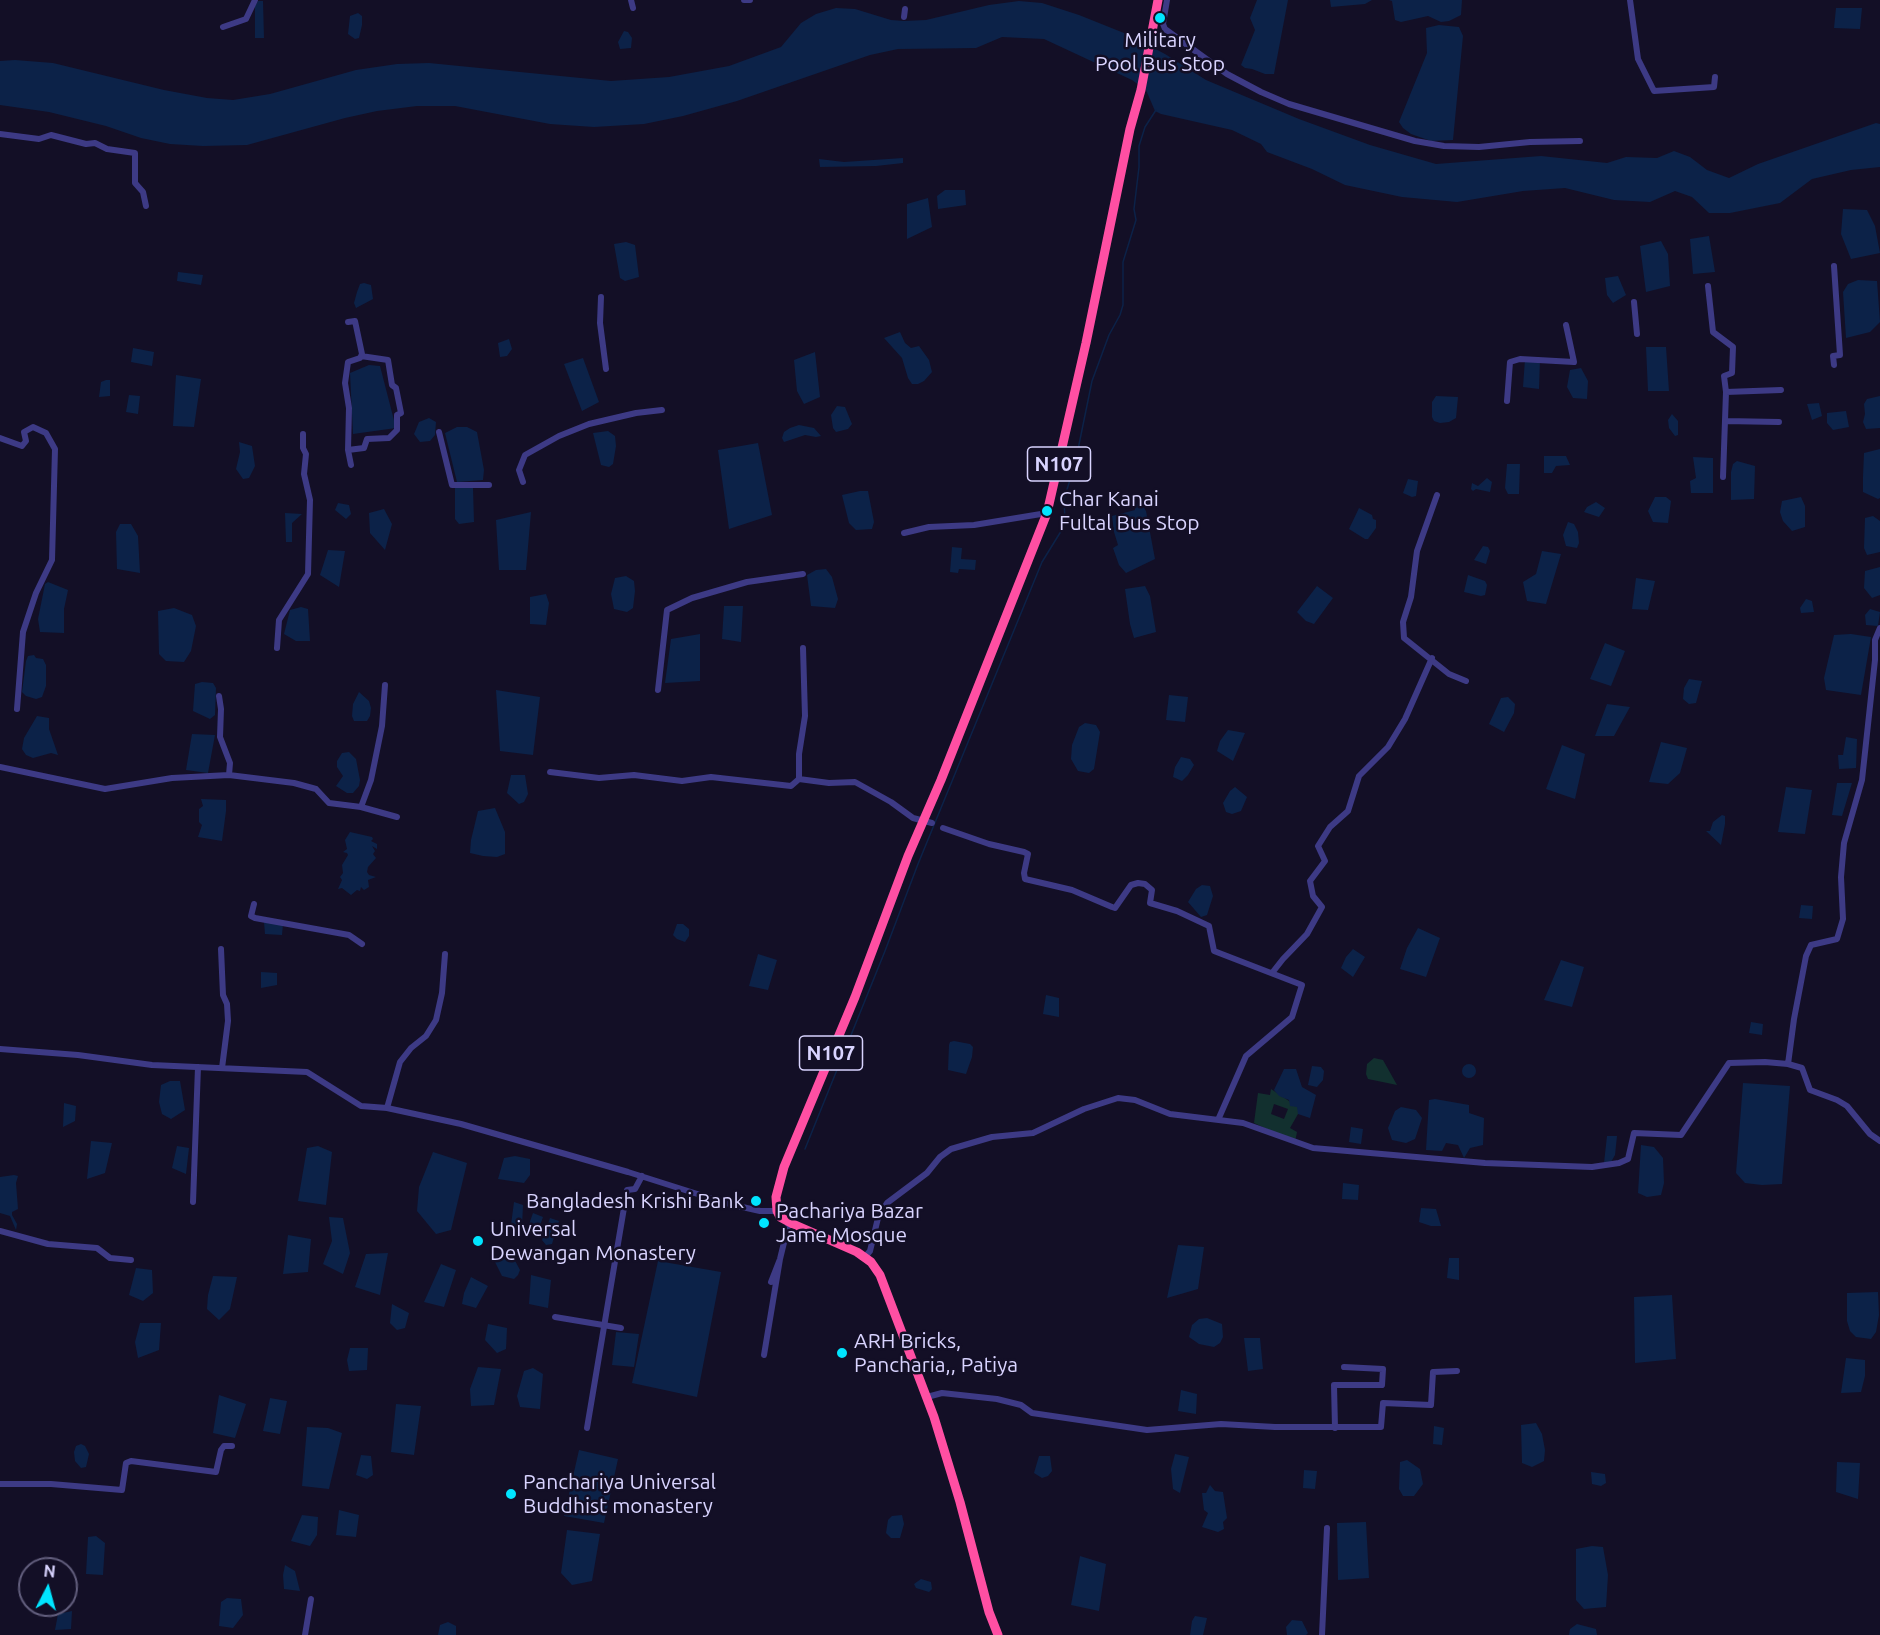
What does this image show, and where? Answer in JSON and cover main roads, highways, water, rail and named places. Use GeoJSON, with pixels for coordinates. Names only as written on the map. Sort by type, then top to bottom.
{"type":"FeatureCollection","features":[{"type":"Feature","properties":{"kind":"highway","name":"N107"},"geometry":{"type":"LineString","coordinates":[[998,1635],[989,1612],[960,1502],[927,1397],[876,1268],[865,1257],[780,1217],[776,1197],[784,1167],[855,997],[892,897],[927,823],[1047,513],[1086,343],[1130,129],[1141,90],[1158,0]]}},
{"type":"Feature","properties":{"kind":"water"},"geometry":{"type":"Polygon","coordinates":[[[1257,0],[1288,0],[1274,74],[1265,74],[1241,65],[1255,30],[1250,18],[1257,0]]]}},
{"type":"Feature","properties":{"kind":"water"},"geometry":{"type":"Polygon","coordinates":[[[1330,0],[1372,0],[1365,4],[1331,7],[1330,0]]]}},
{"type":"Feature","properties":{"kind":"water"},"geometry":{"type":"Polygon","coordinates":[[[1389,0],[1462,0],[1461,15],[1441,22],[1428,16],[1401,22],[1395,20],[1392,1],[1389,0]]]}},
{"type":"Feature","properties":{"kind":"water"},"geometry":{"type":"Polygon","coordinates":[[[258,1],[263,1],[264,38],[255,38],[255,6],[258,1]]]}},
{"type":"Feature","properties":{"kind":"water"},"geometry":{"type":"Polygon","coordinates":[[[1019,1],[1042,3],[1079,15],[1129,35],[1206,80],[1299,119],[1370,145],[1436,164],[1541,156],[1607,163],[1626,157],[1657,158],[1674,151],[1690,157],[1707,170],[1729,178],[1758,164],[1876,123],[1880,124],[1880,167],[1851,170],[1812,179],[1780,203],[1730,213],[1709,213],[1692,197],[1675,191],[1650,202],[1614,200],[1565,188],[1523,191],[1457,202],[1402,197],[1345,185],[1312,169],[1267,152],[1261,144],[1232,130],[1161,114],[1155,111],[1146,90],[1132,80],[1044,39],[1002,37],[976,48],[898,49],[870,55],[737,101],[644,124],[594,127],[550,124],[455,106],[417,106],[345,118],[247,145],[203,146],[170,144],[49,112],[0,105],[0,61],[53,63],[164,90],[233,100],[270,94],[356,70],[397,64],[429,63],[611,81],[669,77],[729,66],[781,47],[801,23],[816,14],[836,8],[855,9],[891,20],[904,21],[926,20],[989,5],[1019,1]]]}},
{"type":"Feature","properties":{"kind":"water"},"geometry":{"type":"Polygon","coordinates":[[[1836,8],[1862,8],[1860,29],[1834,28],[1836,8]]]}},
{"type":"Feature","properties":{"kind":"water"},"geometry":{"type":"Polygon","coordinates":[[[358,13],[362,16],[362,25],[359,38],[355,39],[348,34],[350,16],[358,13]]]}},
{"type":"Feature","properties":{"kind":"water"},"geometry":{"type":"Polygon","coordinates":[[[1439,25],[1459,27],[1463,36],[1453,140],[1431,141],[1411,134],[1399,122],[1427,53],[1426,28],[1439,25]]]}},
{"type":"Feature","properties":{"kind":"water"},"geometry":{"type":"Polygon","coordinates":[[[624,31],[628,32],[632,38],[631,48],[620,49],[618,42],[624,31]]]}},
{"type":"Feature","properties":{"kind":"water"},"geometry":{"type":"Polygon","coordinates":[[[903,158],[903,163],[876,166],[820,167],[819,159],[844,162],[903,158]]]}},
{"type":"Feature","properties":{"kind":"water"},"geometry":{"type":"Polygon","coordinates":[[[945,190],[965,190],[966,205],[938,209],[937,196],[945,190]]]}},
{"type":"Feature","properties":{"kind":"water"},"geometry":{"type":"Polygon","coordinates":[[[928,198],[932,227],[907,239],[907,204],[928,198]]]}},
{"type":"Feature","properties":{"kind":"water"},"geometry":{"type":"Polygon","coordinates":[[[1843,209],[1867,210],[1875,226],[1880,253],[1851,259],[1841,234],[1843,209]]]}},
{"type":"Feature","properties":{"kind":"water"},"geometry":{"type":"Polygon","coordinates":[[[1709,236],[1715,272],[1693,274],[1690,239],[1709,236]]]}},
{"type":"Feature","properties":{"kind":"water"},"geometry":{"type":"Polygon","coordinates":[[[1661,241],[1668,254],[1670,286],[1646,292],[1640,246],[1661,241]]]}},
{"type":"Feature","properties":{"kind":"water"},"geometry":{"type":"Polygon","coordinates":[[[626,242],[635,245],[639,277],[625,281],[620,278],[614,244],[626,242]]]}},
{"type":"Feature","properties":{"kind":"water"},"geometry":{"type":"Polygon","coordinates":[[[178,272],[203,275],[201,285],[177,281],[178,272]]]}},
{"type":"Feature","properties":{"kind":"water"},"geometry":{"type":"Polygon","coordinates":[[[1618,276],[1626,295],[1613,303],[1607,295],[1605,278],[1618,276]]]}},
{"type":"Feature","properties":{"kind":"water"},"geometry":{"type":"Polygon","coordinates":[[[1858,280],[1877,281],[1880,322],[1870,332],[1846,338],[1843,292],[1848,284],[1858,280]]]}},
{"type":"Feature","properties":{"kind":"water"},"geometry":{"type":"Polygon","coordinates":[[[360,284],[371,285],[373,299],[356,308],[354,303],[357,292],[360,284]]]}},
{"type":"Feature","properties":{"kind":"water"},"geometry":{"type":"Polygon","coordinates":[[[900,332],[905,343],[911,348],[919,346],[929,360],[932,372],[918,384],[912,384],[902,358],[884,338],[900,332]]]}},
{"type":"Feature","properties":{"kind":"water"},"geometry":{"type":"Polygon","coordinates":[[[509,339],[512,349],[507,356],[500,357],[498,343],[509,339]]]}},
{"type":"Feature","properties":{"kind":"water"},"geometry":{"type":"Polygon","coordinates":[[[1646,347],[1666,347],[1669,391],[1648,391],[1646,347]]]}},
{"type":"Feature","properties":{"kind":"water"},"geometry":{"type":"Polygon","coordinates":[[[133,348],[154,352],[152,366],[131,362],[133,348]]]}},
{"type":"Feature","properties":{"kind":"water"},"geometry":{"type":"Polygon","coordinates":[[[815,352],[820,397],[804,404],[797,391],[794,360],[815,352]]]}},
{"type":"Feature","properties":{"kind":"water"},"geometry":{"type":"Polygon","coordinates":[[[583,358],[599,402],[582,411],[564,364],[583,358]]]}},
{"type":"Feature","properties":{"kind":"water"},"geometry":{"type":"Polygon","coordinates":[[[1525,359],[1540,359],[1539,389],[1523,387],[1525,359]]]}},
{"type":"Feature","properties":{"kind":"water"},"geometry":{"type":"Polygon","coordinates":[[[369,365],[380,366],[396,428],[353,434],[350,373],[369,365]]]}},
{"type":"Feature","properties":{"kind":"water"},"geometry":{"type":"Polygon","coordinates":[[[1581,368],[1588,381],[1587,399],[1573,398],[1567,387],[1570,370],[1581,368]]]}},
{"type":"Feature","properties":{"kind":"water"},"geometry":{"type":"Polygon","coordinates":[[[176,375],[201,379],[194,427],[173,426],[176,375]]]}},
{"type":"Feature","properties":{"kind":"water"},"geometry":{"type":"Polygon","coordinates":[[[110,380],[110,396],[99,397],[101,382],[110,380]]]}},
{"type":"Feature","properties":{"kind":"water"},"geometry":{"type":"Polygon","coordinates":[[[129,395],[140,396],[138,414],[126,412],[129,395]]]}},
{"type":"Feature","properties":{"kind":"water"},"geometry":{"type":"Polygon","coordinates":[[[1436,396],[1458,397],[1456,418],[1449,422],[1434,421],[1432,402],[1436,396]]]}},
{"type":"Feature","properties":{"kind":"water"},"geometry":{"type":"Polygon","coordinates":[[[1880,396],[1880,428],[1866,429],[1863,422],[1864,404],[1867,399],[1880,396]]]}},
{"type":"Feature","properties":{"kind":"water"},"geometry":{"type":"Polygon","coordinates":[[[1819,403],[1822,416],[1812,420],[1807,404],[1819,403]]]}},
{"type":"Feature","properties":{"kind":"water"},"geometry":{"type":"Polygon","coordinates":[[[837,406],[845,407],[852,424],[848,429],[836,432],[831,415],[837,406]]]}},
{"type":"Feature","properties":{"kind":"water"},"geometry":{"type":"Polygon","coordinates":[[[1846,411],[1849,427],[1833,430],[1827,423],[1827,413],[1846,411]]]}},
{"type":"Feature","properties":{"kind":"water"},"geometry":{"type":"Polygon","coordinates":[[[1672,414],[1678,421],[1678,435],[1675,436],[1669,428],[1668,420],[1672,414]]]}},
{"type":"Feature","properties":{"kind":"water"},"geometry":{"type":"Polygon","coordinates":[[[429,418],[436,422],[435,435],[430,441],[420,442],[414,434],[419,422],[429,418]]]}},
{"type":"Feature","properties":{"kind":"water"},"geometry":{"type":"Polygon","coordinates":[[[799,425],[814,428],[821,436],[805,435],[784,442],[782,438],[784,432],[799,425]]]}},
{"type":"Feature","properties":{"kind":"water"},"geometry":{"type":"Polygon","coordinates":[[[457,427],[467,427],[477,432],[484,470],[483,480],[457,482],[445,433],[457,427]]]}},
{"type":"Feature","properties":{"kind":"water"},"geometry":{"type":"Polygon","coordinates":[[[608,431],[615,436],[616,446],[613,464],[609,467],[601,465],[593,433],[608,431]]]}},
{"type":"Feature","properties":{"kind":"water"},"geometry":{"type":"Polygon","coordinates":[[[239,442],[252,446],[255,466],[249,478],[243,479],[236,469],[240,452],[239,442]]]}},
{"type":"Feature","properties":{"kind":"water"},"geometry":{"type":"Polygon","coordinates":[[[758,443],[772,515],[729,529],[718,450],[758,443]]]}},
{"type":"Feature","properties":{"kind":"water"},"geometry":{"type":"Polygon","coordinates":[[[1880,449],[1880,498],[1878,499],[1863,492],[1863,477],[1864,453],[1880,449]]]}},
{"type":"Feature","properties":{"kind":"water"},"geometry":{"type":"Polygon","coordinates":[[[1544,456],[1566,456],[1570,465],[1556,466],[1552,473],[1544,473],[1544,456]]]}},
{"type":"Feature","properties":{"kind":"water"},"geometry":{"type":"Polygon","coordinates":[[[1693,457],[1713,458],[1713,493],[1691,493],[1690,481],[1696,478],[1693,457]]]}},
{"type":"Feature","properties":{"kind":"water"},"geometry":{"type":"Polygon","coordinates":[[[1737,461],[1755,466],[1754,499],[1731,500],[1731,472],[1733,464],[1737,461]]]}},
{"type":"Feature","properties":{"kind":"water"},"geometry":{"type":"Polygon","coordinates":[[[1507,464],[1520,464],[1519,494],[1508,494],[1505,488],[1507,464]]]}},
{"type":"Feature","properties":{"kind":"water"},"geometry":{"type":"Polygon","coordinates":[[[1487,478],[1492,482],[1490,492],[1471,489],[1472,483],[1478,486],[1487,478]]]}},
{"type":"Feature","properties":{"kind":"water"},"geometry":{"type":"Polygon","coordinates":[[[1408,479],[1418,481],[1416,496],[1412,497],[1403,493],[1408,479]]]}},
{"type":"Feature","properties":{"kind":"water"},"geometry":{"type":"Polygon","coordinates":[[[455,488],[473,488],[474,522],[459,524],[455,519],[455,488]]]}},
{"type":"Feature","properties":{"kind":"water"},"geometry":{"type":"Polygon","coordinates":[[[868,491],[874,522],[872,529],[856,530],[849,523],[842,495],[868,491]]]}},
{"type":"Feature","properties":{"kind":"water"},"geometry":{"type":"Polygon","coordinates":[[[1655,497],[1666,497],[1671,501],[1668,523],[1653,522],[1648,511],[1655,497]]]}},
{"type":"Feature","properties":{"kind":"water"},"geometry":{"type":"Polygon","coordinates":[[[1801,497],[1805,506],[1805,527],[1792,531],[1783,521],[1780,512],[1782,501],[1801,497]]]}},
{"type":"Feature","properties":{"kind":"water"},"geometry":{"type":"Polygon","coordinates":[[[1596,502],[1605,508],[1599,517],[1584,512],[1587,507],[1596,502]]]}},
{"type":"Feature","properties":{"kind":"water"},"geometry":{"type":"Polygon","coordinates":[[[338,503],[349,505],[351,514],[346,519],[335,510],[338,503]]]}},
{"type":"Feature","properties":{"kind":"water"},"geometry":{"type":"Polygon","coordinates":[[[1141,503],[1146,511],[1155,559],[1126,573],[1119,565],[1113,548],[1118,545],[1112,516],[1135,510],[1135,505],[1141,503]]]}},
{"type":"Feature","properties":{"kind":"water"},"geometry":{"type":"Polygon","coordinates":[[[1359,508],[1376,520],[1376,528],[1368,539],[1349,529],[1359,508]]]}},
{"type":"Feature","properties":{"kind":"water"},"geometry":{"type":"Polygon","coordinates":[[[384,509],[392,524],[385,550],[370,533],[369,513],[384,509]]]}},
{"type":"Feature","properties":{"kind":"water"},"geometry":{"type":"Polygon","coordinates":[[[531,512],[526,570],[499,570],[496,520],[531,512]]]}},
{"type":"Feature","properties":{"kind":"water"},"geometry":{"type":"Polygon","coordinates":[[[285,513],[302,514],[292,523],[292,542],[286,542],[285,513]]]}},
{"type":"Feature","properties":{"kind":"water"},"geometry":{"type":"Polygon","coordinates":[[[1873,516],[1880,521],[1880,552],[1867,555],[1864,548],[1865,518],[1873,516]]]}},
{"type":"Feature","properties":{"kind":"water"},"geometry":{"type":"Polygon","coordinates":[[[1568,522],[1574,524],[1578,532],[1577,548],[1566,546],[1563,535],[1568,522]]]}},
{"type":"Feature","properties":{"kind":"water"},"geometry":{"type":"Polygon","coordinates":[[[120,524],[131,524],[138,536],[140,573],[117,569],[116,532],[120,524]]]}},
{"type":"Feature","properties":{"kind":"water"},"geometry":{"type":"Polygon","coordinates":[[[1483,546],[1488,547],[1490,551],[1486,564],[1474,560],[1483,546]]]}},
{"type":"Feature","properties":{"kind":"water"},"geometry":{"type":"Polygon","coordinates":[[[952,547],[962,548],[961,559],[976,560],[975,570],[959,569],[958,573],[950,572],[952,547]]]}},
{"type":"Feature","properties":{"kind":"water"},"geometry":{"type":"Polygon","coordinates":[[[328,550],[345,551],[339,587],[320,575],[328,550]]]}},
{"type":"Feature","properties":{"kind":"water"},"geometry":{"type":"Polygon","coordinates":[[[1542,551],[1561,554],[1546,604],[1527,601],[1523,582],[1536,574],[1542,551]]]}},
{"type":"Feature","properties":{"kind":"water"},"geometry":{"type":"Polygon","coordinates":[[[1880,567],[1880,595],[1872,598],[1864,588],[1865,571],[1880,567]]]}},
{"type":"Feature","properties":{"kind":"water"},"geometry":{"type":"Polygon","coordinates":[[[826,569],[832,577],[838,599],[835,608],[811,606],[807,575],[816,570],[826,569]]]}},
{"type":"Feature","properties":{"kind":"water"},"geometry":{"type":"Polygon","coordinates":[[[1468,575],[1485,581],[1487,585],[1485,595],[1464,592],[1468,575]]]}},
{"type":"Feature","properties":{"kind":"water"},"geometry":{"type":"Polygon","coordinates":[[[626,576],[634,581],[635,591],[633,608],[627,612],[614,609],[611,594],[615,578],[626,576]]]}},
{"type":"Feature","properties":{"kind":"water"},"geometry":{"type":"Polygon","coordinates":[[[1636,578],[1655,581],[1648,610],[1632,609],[1636,578]]]}},
{"type":"Feature","properties":{"kind":"water"},"geometry":{"type":"Polygon","coordinates":[[[48,582],[68,590],[64,609],[64,633],[40,632],[38,619],[45,584],[48,582]]]}},
{"type":"Feature","properties":{"kind":"water"},"geometry":{"type":"Polygon","coordinates":[[[1145,586],[1150,596],[1156,632],[1134,638],[1125,589],[1145,586]]]}},
{"type":"Feature","properties":{"kind":"water"},"geometry":{"type":"Polygon","coordinates":[[[1317,586],[1333,598],[1314,624],[1306,621],[1297,612],[1317,586]]]}},
{"type":"Feature","properties":{"kind":"water"},"geometry":{"type":"Polygon","coordinates":[[[546,594],[549,603],[546,625],[530,624],[530,597],[546,594]]]}},
{"type":"Feature","properties":{"kind":"water"},"geometry":{"type":"Polygon","coordinates":[[[1806,599],[1812,601],[1814,612],[1801,613],[1800,608],[1806,599]]]}},
{"type":"Feature","properties":{"kind":"water"},"geometry":{"type":"Polygon","coordinates":[[[724,606],[743,606],[741,642],[722,639],[724,606]]]}},
{"type":"Feature","properties":{"kind":"water"},"geometry":{"type":"Polygon","coordinates":[[[301,607],[308,609],[310,641],[296,641],[284,634],[290,610],[301,607]]]}},
{"type":"Feature","properties":{"kind":"water"},"geometry":{"type":"Polygon","coordinates":[[[174,608],[192,615],[196,626],[191,651],[184,662],[166,661],[159,654],[158,611],[174,608]]]}},
{"type":"Feature","properties":{"kind":"water"},"geometry":{"type":"Polygon","coordinates":[[[1870,609],[1880,612],[1878,626],[1866,625],[1865,615],[1870,609]]]}},
{"type":"Feature","properties":{"kind":"water"},"geometry":{"type":"Polygon","coordinates":[[[700,634],[700,681],[665,683],[671,639],[700,634]]]}},
{"type":"Feature","properties":{"kind":"water"},"geometry":{"type":"Polygon","coordinates":[[[1851,634],[1871,637],[1861,695],[1826,690],[1824,678],[1834,635],[1851,634]]]}},
{"type":"Feature","properties":{"kind":"water"},"geometry":{"type":"Polygon","coordinates":[[[1605,643],[1625,651],[1611,686],[1590,679],[1605,643]]]}},
{"type":"Feature","properties":{"kind":"water"},"geometry":{"type":"Polygon","coordinates":[[[34,655],[36,658],[43,659],[46,665],[46,686],[42,697],[36,699],[22,692],[26,661],[28,656],[34,655]]]}},
{"type":"Feature","properties":{"kind":"water"},"geometry":{"type":"Polygon","coordinates":[[[1689,679],[1702,681],[1696,703],[1689,704],[1683,699],[1684,688],[1689,679]]]}},
{"type":"Feature","properties":{"kind":"water"},"geometry":{"type":"Polygon","coordinates":[[[213,683],[216,688],[215,715],[210,719],[193,711],[195,684],[213,683]]]}},
{"type":"Feature","properties":{"kind":"water"},"geometry":{"type":"Polygon","coordinates":[[[496,690],[540,697],[533,755],[500,751],[496,690]]]}},
{"type":"Feature","properties":{"kind":"water"},"geometry":{"type":"Polygon","coordinates":[[[359,692],[369,701],[371,708],[367,721],[354,721],[352,716],[353,704],[359,692]]]}},
{"type":"Feature","properties":{"kind":"water"},"geometry":{"type":"Polygon","coordinates":[[[1169,695],[1188,697],[1185,722],[1166,720],[1169,695]]]}},
{"type":"Feature","properties":{"kind":"water"},"geometry":{"type":"Polygon","coordinates":[[[1508,697],[1515,704],[1514,713],[1504,732],[1489,724],[1501,698],[1508,697]]]}},
{"type":"Feature","properties":{"kind":"water"},"geometry":{"type":"Polygon","coordinates":[[[1607,704],[1630,707],[1614,736],[1595,736],[1607,704]]]}},
{"type":"Feature","properties":{"kind":"water"},"geometry":{"type":"Polygon","coordinates":[[[37,716],[49,718],[49,729],[58,755],[51,753],[33,758],[26,755],[22,749],[24,738],[37,716]]]}},
{"type":"Feature","properties":{"kind":"water"},"geometry":{"type":"Polygon","coordinates":[[[1085,723],[1096,725],[1100,732],[1094,769],[1089,773],[1078,771],[1071,759],[1072,745],[1079,727],[1085,723]]]}},
{"type":"Feature","properties":{"kind":"water"},"geometry":{"type":"Polygon","coordinates":[[[1228,730],[1245,733],[1233,761],[1217,751],[1220,741],[1228,730]]]}},
{"type":"Feature","properties":{"kind":"water"},"geometry":{"type":"Polygon","coordinates":[[[192,734],[215,735],[208,773],[186,770],[192,734]]]}},
{"type":"Feature","properties":{"kind":"water"},"geometry":{"type":"Polygon","coordinates":[[[1846,737],[1857,739],[1856,768],[1839,769],[1838,755],[1843,755],[1846,737]]]}},
{"type":"Feature","properties":{"kind":"water"},"geometry":{"type":"Polygon","coordinates":[[[1661,742],[1687,748],[1680,773],[1668,784],[1649,782],[1661,742]]]}},
{"type":"Feature","properties":{"kind":"water"},"geometry":{"type":"Polygon","coordinates":[[[1562,745],[1585,754],[1575,799],[1546,789],[1562,745]]]}},
{"type":"Feature","properties":{"kind":"water"},"geometry":{"type":"Polygon","coordinates":[[[349,752],[356,759],[360,780],[359,786],[353,793],[347,793],[336,786],[343,776],[337,767],[337,761],[342,753],[349,752]]]}},
{"type":"Feature","properties":{"kind":"water"},"geometry":{"type":"Polygon","coordinates":[[[1181,757],[1190,759],[1194,765],[1182,781],[1173,777],[1175,767],[1181,757]]]}},
{"type":"Feature","properties":{"kind":"water"},"geometry":{"type":"Polygon","coordinates":[[[511,775],[525,775],[528,794],[524,802],[519,804],[507,793],[511,775]]]}},
{"type":"Feature","properties":{"kind":"water"},"geometry":{"type":"Polygon","coordinates":[[[1837,783],[1852,783],[1842,816],[1832,815],[1837,783]]]}},
{"type":"Feature","properties":{"kind":"water"},"geometry":{"type":"Polygon","coordinates":[[[1235,787],[1247,797],[1241,811],[1232,814],[1226,812],[1223,803],[1235,787]]]}},
{"type":"Feature","properties":{"kind":"water"},"geometry":{"type":"Polygon","coordinates":[[[1786,787],[1812,790],[1805,834],[1778,832],[1786,787]]]}},
{"type":"Feature","properties":{"kind":"water"},"geometry":{"type":"Polygon","coordinates":[[[201,799],[226,800],[222,841],[198,837],[202,825],[199,822],[199,809],[203,806],[201,799]]]}},
{"type":"Feature","properties":{"kind":"water"},"geometry":{"type":"Polygon","coordinates":[[[495,808],[505,832],[505,854],[497,857],[470,853],[478,811],[495,808]]]}},
{"type":"Feature","properties":{"kind":"water"},"geometry":{"type":"Polygon","coordinates":[[[1722,815],[1725,816],[1725,824],[1721,845],[1706,831],[1710,831],[1713,822],[1722,815]]]}},
{"type":"Feature","properties":{"kind":"water"},"geometry":{"type":"Polygon","coordinates":[[[350,832],[372,837],[371,841],[377,844],[377,849],[372,846],[376,858],[368,867],[367,872],[376,877],[368,880],[369,887],[364,890],[361,887],[360,891],[357,890],[351,895],[342,888],[338,889],[342,880],[340,877],[343,873],[342,865],[348,855],[343,852],[347,849],[345,840],[350,832]]]}},
{"type":"Feature","properties":{"kind":"water"},"geometry":{"type":"Polygon","coordinates":[[[1202,885],[1210,886],[1213,896],[1207,915],[1201,917],[1188,902],[1196,889],[1202,885]]]}},
{"type":"Feature","properties":{"kind":"water"},"geometry":{"type":"Polygon","coordinates":[[[1801,905],[1813,906],[1812,919],[1799,918],[1801,905]]]}},
{"type":"Feature","properties":{"kind":"water"},"geometry":{"type":"Polygon","coordinates":[[[264,922],[283,924],[282,935],[265,934],[264,922]]]}},
{"type":"Feature","properties":{"kind":"water"},"geometry":{"type":"Polygon","coordinates":[[[677,924],[683,924],[689,929],[689,936],[685,942],[673,935],[677,924]]]}},
{"type":"Feature","properties":{"kind":"water"},"geometry":{"type":"Polygon","coordinates":[[[1418,928],[1440,938],[1426,977],[1400,969],[1407,948],[1418,928]]]}},
{"type":"Feature","properties":{"kind":"water"},"geometry":{"type":"Polygon","coordinates":[[[1353,949],[1365,957],[1353,977],[1341,968],[1353,949]]]}},
{"type":"Feature","properties":{"kind":"water"},"geometry":{"type":"Polygon","coordinates":[[[758,954],[777,960],[768,990],[749,986],[758,954]]]}},
{"type":"Feature","properties":{"kind":"water"},"geometry":{"type":"Polygon","coordinates":[[[1561,960],[1584,967],[1572,1007],[1544,1000],[1561,960]]]}},
{"type":"Feature","properties":{"kind":"water"},"geometry":{"type":"Polygon","coordinates":[[[261,972],[277,973],[277,985],[261,988],[261,972]]]}},
{"type":"Feature","properties":{"kind":"water"},"geometry":{"type":"Polygon","coordinates":[[[1046,995],[1059,998],[1059,1017],[1043,1014],[1046,995]]]}},
{"type":"Feature","properties":{"kind":"water"},"geometry":{"type":"Polygon","coordinates":[[[1751,1022],[1763,1024],[1762,1035],[1749,1033],[1751,1022]]]}},
{"type":"Feature","properties":{"kind":"water"},"geometry":{"type":"Polygon","coordinates":[[[954,1041],[970,1044],[973,1047],[966,1074],[948,1070],[949,1045],[954,1041]]]}},
{"type":"Feature","properties":{"kind":"water"},"geometry":{"type":"Polygon","coordinates":[[[1469,1064],[1474,1066],[1476,1071],[1474,1076],[1469,1078],[1464,1076],[1462,1071],[1464,1066],[1469,1064]]]}},
{"type":"Feature","properties":{"kind":"water"},"geometry":{"type":"Polygon","coordinates":[[[1312,1066],[1321,1067],[1324,1071],[1323,1080],[1317,1087],[1308,1085],[1312,1066]]]}},
{"type":"Feature","properties":{"kind":"water"},"geometry":{"type":"Polygon","coordinates":[[[1284,1069],[1296,1069],[1302,1087],[1316,1095],[1310,1118],[1298,1114],[1297,1107],[1290,1106],[1289,1100],[1279,1096],[1274,1090],[1284,1069]]]}},
{"type":"Feature","properties":{"kind":"water"},"geometry":{"type":"Polygon","coordinates":[[[170,1081],[180,1081],[185,1110],[171,1119],[162,1114],[159,1102],[161,1085],[170,1081]]]}},
{"type":"Feature","properties":{"kind":"water"},"geometry":{"type":"Polygon","coordinates":[[[1743,1083],[1790,1086],[1782,1184],[1745,1183],[1736,1173],[1743,1083]]]}},
{"type":"Feature","properties":{"kind":"water"},"geometry":{"type":"Polygon","coordinates":[[[1429,1100],[1469,1105],[1469,1113],[1484,1118],[1483,1145],[1470,1148],[1464,1158],[1458,1145],[1446,1143],[1442,1151],[1426,1150],[1429,1100]]]}},
{"type":"Feature","properties":{"kind":"water"},"geometry":{"type":"Polygon","coordinates":[[[64,1103],[76,1106],[75,1121],[63,1127],[64,1103]]]}},
{"type":"Feature","properties":{"kind":"water"},"geometry":{"type":"Polygon","coordinates":[[[1401,1107],[1416,1110],[1422,1118],[1415,1139],[1406,1143],[1392,1140],[1388,1128],[1395,1111],[1401,1107]]]}},
{"type":"Feature","properties":{"kind":"water"},"geometry":{"type":"Polygon","coordinates":[[[1351,1127],[1363,1129],[1361,1144],[1349,1142],[1351,1127]]]}},
{"type":"Feature","properties":{"kind":"water"},"geometry":{"type":"Polygon","coordinates":[[[1607,1136],[1617,1136],[1615,1155],[1611,1162],[1604,1163],[1607,1136]]]}},
{"type":"Feature","properties":{"kind":"water"},"geometry":{"type":"Polygon","coordinates":[[[91,1141],[112,1143],[105,1173],[87,1179],[91,1141]]]}},
{"type":"Feature","properties":{"kind":"water"},"geometry":{"type":"Polygon","coordinates":[[[1641,1145],[1654,1147],[1663,1158],[1664,1183],[1661,1195],[1647,1197],[1638,1193],[1641,1145]]]}},
{"type":"Feature","properties":{"kind":"water"},"geometry":{"type":"Polygon","coordinates":[[[177,1146],[189,1148],[186,1174],[172,1168],[177,1146]]]}},
{"type":"Feature","properties":{"kind":"water"},"geometry":{"type":"Polygon","coordinates":[[[318,1146],[332,1152],[326,1205],[298,1201],[307,1148],[318,1146]]]}},
{"type":"Feature","properties":{"kind":"water"},"geometry":{"type":"Polygon","coordinates":[[[433,1152],[467,1163],[451,1230],[436,1234],[417,1211],[419,1187],[433,1152]]]}},
{"type":"Feature","properties":{"kind":"water"},"geometry":{"type":"Polygon","coordinates":[[[515,1156],[530,1159],[530,1175],[524,1183],[498,1179],[504,1158],[515,1156]]]}},
{"type":"Feature","properties":{"kind":"water"},"geometry":{"type":"Polygon","coordinates":[[[18,1176],[16,1183],[18,1209],[12,1212],[17,1224],[16,1230],[10,1216],[0,1213],[0,1177],[18,1176]]]}},
{"type":"Feature","properties":{"kind":"water"},"geometry":{"type":"Polygon","coordinates":[[[1343,1183],[1359,1185],[1358,1200],[1342,1199],[1343,1183]]]}},
{"type":"Feature","properties":{"kind":"water"},"geometry":{"type":"Polygon","coordinates":[[[514,1202],[523,1205],[522,1227],[511,1225],[514,1202]]]}},
{"type":"Feature","properties":{"kind":"water"},"geometry":{"type":"Polygon","coordinates":[[[1421,1208],[1436,1209],[1441,1226],[1419,1222],[1421,1208]]]}},
{"type":"Feature","properties":{"kind":"water"},"geometry":{"type":"Polygon","coordinates":[[[533,1213],[543,1217],[537,1234],[527,1230],[533,1213]]]}},
{"type":"Feature","properties":{"kind":"water"},"geometry":{"type":"Polygon","coordinates":[[[329,1217],[343,1218],[350,1253],[343,1274],[323,1264],[332,1241],[329,1217]]]}},
{"type":"Feature","properties":{"kind":"water"},"geometry":{"type":"Polygon","coordinates":[[[550,1218],[559,1221],[552,1244],[546,1245],[542,1240],[550,1218]]]}},
{"type":"Feature","properties":{"kind":"water"},"geometry":{"type":"Polygon","coordinates":[[[288,1235],[311,1239],[308,1272],[283,1274],[288,1235]]]}},
{"type":"Feature","properties":{"kind":"water"},"geometry":{"type":"Polygon","coordinates":[[[1178,1245],[1204,1247],[1198,1289],[1167,1298],[1178,1245]]]}},
{"type":"Feature","properties":{"kind":"water"},"geometry":{"type":"Polygon","coordinates":[[[388,1253],[380,1295],[355,1287],[366,1254],[388,1253]]]}},
{"type":"Feature","properties":{"kind":"water"},"geometry":{"type":"Polygon","coordinates":[[[495,1256],[513,1257],[520,1270],[514,1279],[502,1276],[493,1258],[495,1256]]]}},
{"type":"Feature","properties":{"kind":"water"},"geometry":{"type":"Polygon","coordinates":[[[1449,1258],[1459,1258],[1459,1280],[1447,1278],[1449,1258]]]}},
{"type":"Feature","properties":{"kind":"water"},"geometry":{"type":"Polygon","coordinates":[[[658,1261],[721,1272],[697,1397],[632,1383],[658,1261]]]}},
{"type":"Feature","properties":{"kind":"water"},"geometry":{"type":"Polygon","coordinates":[[[441,1264],[456,1270],[444,1307],[424,1302],[441,1264]]]}},
{"type":"Feature","properties":{"kind":"water"},"geometry":{"type":"Polygon","coordinates":[[[136,1268],[152,1270],[153,1293],[143,1301],[129,1295],[136,1268]]]}},
{"type":"Feature","properties":{"kind":"water"},"geometry":{"type":"Polygon","coordinates":[[[531,1275],[551,1280],[548,1308],[529,1304],[531,1275]]]}},
{"type":"Feature","properties":{"kind":"water"},"geometry":{"type":"Polygon","coordinates":[[[213,1276],[237,1277],[230,1309],[219,1320],[207,1309],[213,1276]]]}},
{"type":"Feature","properties":{"kind":"water"},"geometry":{"type":"Polygon","coordinates":[[[471,1277],[488,1286],[476,1308],[462,1304],[471,1277]]]}},
{"type":"Feature","properties":{"kind":"water"},"geometry":{"type":"Polygon","coordinates":[[[1878,1292],[1879,1315],[1876,1332],[1871,1339],[1856,1337],[1850,1331],[1847,1321],[1847,1293],[1878,1292]]]}},
{"type":"Feature","properties":{"kind":"water"},"geometry":{"type":"Polygon","coordinates":[[[1672,1295],[1676,1359],[1635,1363],[1634,1297],[1672,1295]]]}},
{"type":"Feature","properties":{"kind":"water"},"geometry":{"type":"Polygon","coordinates":[[[392,1304],[409,1313],[405,1328],[397,1330],[390,1323],[392,1304]]]}},
{"type":"Feature","properties":{"kind":"water"},"geometry":{"type":"Polygon","coordinates":[[[1207,1318],[1222,1324],[1223,1337],[1214,1347],[1199,1344],[1189,1337],[1192,1325],[1199,1319],[1207,1318]]]}},
{"type":"Feature","properties":{"kind":"water"},"geometry":{"type":"Polygon","coordinates":[[[140,1323],[161,1323],[159,1350],[138,1358],[135,1342],[140,1323]]]}},
{"type":"Feature","properties":{"kind":"water"},"geometry":{"type":"Polygon","coordinates":[[[488,1324],[507,1328],[506,1349],[497,1353],[485,1340],[488,1324]]]}},
{"type":"Feature","properties":{"kind":"water"},"geometry":{"type":"Polygon","coordinates":[[[616,1332],[639,1334],[634,1367],[612,1365],[616,1332]]]}},
{"type":"Feature","properties":{"kind":"water"},"geometry":{"type":"Polygon","coordinates":[[[1244,1338],[1260,1338],[1263,1369],[1248,1371],[1244,1338]]]}},
{"type":"Feature","properties":{"kind":"water"},"geometry":{"type":"Polygon","coordinates":[[[350,1348],[368,1348],[367,1370],[349,1371],[347,1360],[350,1348]]]}},
{"type":"Feature","properties":{"kind":"water"},"geometry":{"type":"Polygon","coordinates":[[[1846,1358],[1865,1360],[1865,1376],[1861,1392],[1841,1393],[1846,1358]]]}},
{"type":"Feature","properties":{"kind":"water"},"geometry":{"type":"Polygon","coordinates":[[[478,1367],[501,1369],[494,1405],[471,1406],[470,1389],[478,1367]]]}},
{"type":"Feature","properties":{"kind":"water"},"geometry":{"type":"Polygon","coordinates":[[[533,1368],[543,1374],[540,1409],[520,1407],[517,1396],[524,1371],[533,1368]]]}},
{"type":"Feature","properties":{"kind":"water"},"geometry":{"type":"Polygon","coordinates":[[[1181,1390],[1197,1394],[1196,1414],[1178,1411],[1181,1390]]]}},
{"type":"Feature","properties":{"kind":"water"},"geometry":{"type":"Polygon","coordinates":[[[219,1395],[246,1404],[235,1438],[213,1433],[219,1395]]]}},
{"type":"Feature","properties":{"kind":"water"},"geometry":{"type":"Polygon","coordinates":[[[270,1398],[287,1401],[280,1434],[263,1431],[270,1398]]]}},
{"type":"Feature","properties":{"kind":"water"},"geometry":{"type":"Polygon","coordinates":[[[396,1404],[421,1406],[414,1455],[391,1452],[396,1404]]]}},
{"type":"Feature","properties":{"kind":"water"},"geometry":{"type":"Polygon","coordinates":[[[1536,1423],[1542,1434],[1545,1450],[1544,1461],[1532,1467],[1522,1463],[1521,1425],[1536,1423]]]}},
{"type":"Feature","properties":{"kind":"water"},"geometry":{"type":"Polygon","coordinates":[[[1434,1426],[1444,1428],[1442,1445],[1433,1444],[1434,1426]]]}},
{"type":"Feature","properties":{"kind":"water"},"geometry":{"type":"Polygon","coordinates":[[[307,1427],[328,1428],[342,1433],[329,1489],[302,1486],[307,1427]]]}},
{"type":"Feature","properties":{"kind":"water"},"geometry":{"type":"Polygon","coordinates":[[[81,1444],[85,1446],[89,1454],[86,1467],[81,1468],[75,1461],[74,1452],[76,1446],[81,1444]]]}},
{"type":"Feature","properties":{"kind":"water"},"geometry":{"type":"Polygon","coordinates":[[[579,1450],[618,1459],[604,1523],[564,1516],[579,1450]]]}},
{"type":"Feature","properties":{"kind":"water"},"geometry":{"type":"Polygon","coordinates":[[[1175,1454],[1189,1457],[1180,1493],[1173,1489],[1171,1469],[1175,1454]]]}},
{"type":"Feature","properties":{"kind":"water"},"geometry":{"type":"Polygon","coordinates":[[[361,1455],[371,1456],[373,1475],[367,1479],[356,1475],[361,1455]]]}},
{"type":"Feature","properties":{"kind":"water"},"geometry":{"type":"Polygon","coordinates":[[[1039,1456],[1050,1456],[1052,1471],[1048,1476],[1042,1478],[1034,1473],[1039,1456]]]}},
{"type":"Feature","properties":{"kind":"water"},"geometry":{"type":"Polygon","coordinates":[[[1407,1460],[1420,1469],[1423,1484],[1414,1496],[1403,1496],[1399,1489],[1400,1462],[1407,1460]]]}},
{"type":"Feature","properties":{"kind":"water"},"geometry":{"type":"Polygon","coordinates":[[[1837,1462],[1860,1463],[1858,1499],[1836,1492],[1837,1462]]]}},
{"type":"Feature","properties":{"kind":"water"},"geometry":{"type":"Polygon","coordinates":[[[1304,1470],[1317,1471],[1315,1489],[1303,1488],[1304,1470]]]}},
{"type":"Feature","properties":{"kind":"water"},"geometry":{"type":"Polygon","coordinates":[[[1591,1472],[1605,1474],[1606,1483],[1601,1486],[1592,1484],[1591,1472]]]}},
{"type":"Feature","properties":{"kind":"water"},"geometry":{"type":"Polygon","coordinates":[[[1210,1485],[1215,1491],[1223,1492],[1227,1518],[1223,1522],[1224,1529],[1218,1532],[1202,1527],[1208,1513],[1204,1510],[1202,1493],[1206,1493],[1210,1485]]]}},
{"type":"Feature","properties":{"kind":"water"},"geometry":{"type":"Polygon","coordinates":[[[339,1510],[359,1515],[356,1537],[336,1535],[339,1510]]]}},
{"type":"Feature","properties":{"kind":"water"},"geometry":{"type":"Polygon","coordinates":[[[302,1515],[318,1517],[317,1535],[310,1546],[291,1541],[302,1515]]]}},
{"type":"Feature","properties":{"kind":"water"},"geometry":{"type":"Polygon","coordinates":[[[902,1515],[904,1524],[900,1538],[891,1538],[886,1533],[888,1520],[892,1516],[902,1515]]]}},
{"type":"Feature","properties":{"kind":"water"},"geometry":{"type":"Polygon","coordinates":[[[1366,1522],[1369,1578],[1338,1580],[1337,1523],[1366,1522]]]}},
{"type":"Feature","properties":{"kind":"water"},"geometry":{"type":"Polygon","coordinates":[[[567,1530],[600,1534],[592,1581],[572,1585],[561,1573],[567,1530]]]}},
{"type":"Feature","properties":{"kind":"water"},"geometry":{"type":"Polygon","coordinates":[[[96,1536],[105,1543],[103,1575],[86,1574],[88,1537],[96,1536]]]}},
{"type":"Feature","properties":{"kind":"water"},"geometry":{"type":"Polygon","coordinates":[[[1592,1546],[1603,1547],[1608,1575],[1606,1607],[1584,1609],[1576,1600],[1576,1549],[1592,1546]]]}},
{"type":"Feature","properties":{"kind":"water"},"geometry":{"type":"Polygon","coordinates":[[[1080,1556],[1106,1564],[1099,1611],[1071,1605],[1080,1556]]]}},
{"type":"Feature","properties":{"kind":"water"},"geometry":{"type":"Polygon","coordinates":[[[285,1565],[295,1571],[300,1591],[284,1589],[285,1565]]]}},
{"type":"Feature","properties":{"kind":"water"},"geometry":{"type":"Polygon","coordinates":[[[921,1579],[931,1582],[932,1589],[929,1592],[916,1588],[914,1584],[921,1579]]]}},
{"type":"Feature","properties":{"kind":"water"},"geometry":{"type":"Polygon","coordinates":[[[227,1598],[241,1599],[243,1615],[233,1628],[219,1626],[221,1602],[227,1598]]]}},
{"type":"Feature","properties":{"kind":"water"},"geometry":{"type":"Polygon","coordinates":[[[1195,1616],[1207,1618],[1203,1635],[1190,1635],[1195,1616]]]}},
{"type":"Feature","properties":{"kind":"water"},"geometry":{"type":"Polygon","coordinates":[[[57,1617],[72,1617],[71,1629],[55,1630],[57,1617]]]}},
{"type":"Feature","properties":{"kind":"water"},"geometry":{"type":"Polygon","coordinates":[[[1292,1620],[1302,1621],[1308,1633],[1306,1635],[1287,1635],[1286,1627],[1292,1620]]]}},
{"type":"Feature","properties":{"kind":"water"},"geometry":{"type":"Polygon","coordinates":[[[448,1622],[456,1626],[456,1635],[438,1635],[440,1625],[448,1622]]]}},
{"type":"Feature","properties":{"kind":"water"},"geometry":{"type":"Polygon","coordinates":[[[1577,1624],[1596,1629],[1597,1635],[1569,1635],[1570,1629],[1577,1624]]]}},
{"type":"Feature","properties":{"kind":"waterway"},"geometry":{"type":"LineString","coordinates":[[805,1149],[918,864],[1042,562],[1063,528],[1064,499],[1075,464],[1092,381],[1123,305],[1123,262],[1136,220],[1134,209],[1139,146],[1145,127],[1156,110]]}},
{"type":"Feature","properties":{"kind":"place","name":"Military Pool Bus Stop"},"geometry":{"type":"Point","coordinates":[1160,18]}},
{"type":"Feature","properties":{"kind":"place","name":"Char Kanai Fultal Bus Stop"},"geometry":{"type":"Point","coordinates":[1047,511]}},
{"type":"Feature","properties":{"kind":"place","name":"Bangladesh Krishi Bank"},"geometry":{"type":"Point","coordinates":[756,1201]}},
{"type":"Feature","properties":{"kind":"place","name":"Pachariya Bazar Jame Mosque"},"geometry":{"type":"Point","coordinates":[764,1223]}},
{"type":"Feature","properties":{"kind":"place","name":"Universal Dewangan Monastery"},"geometry":{"type":"Point","coordinates":[478,1241]}},
{"type":"Feature","properties":{"kind":"place","name":"ARH Bricks, Pancharia,, Patiya"},"geometry":{"type":"Point","coordinates":[842,1353]}},
{"type":"Feature","properties":{"kind":"place","name":"Panchariya Universal Buddhist monastery"},"geometry":{"type":"Point","coordinates":[511,1494]}}]}
